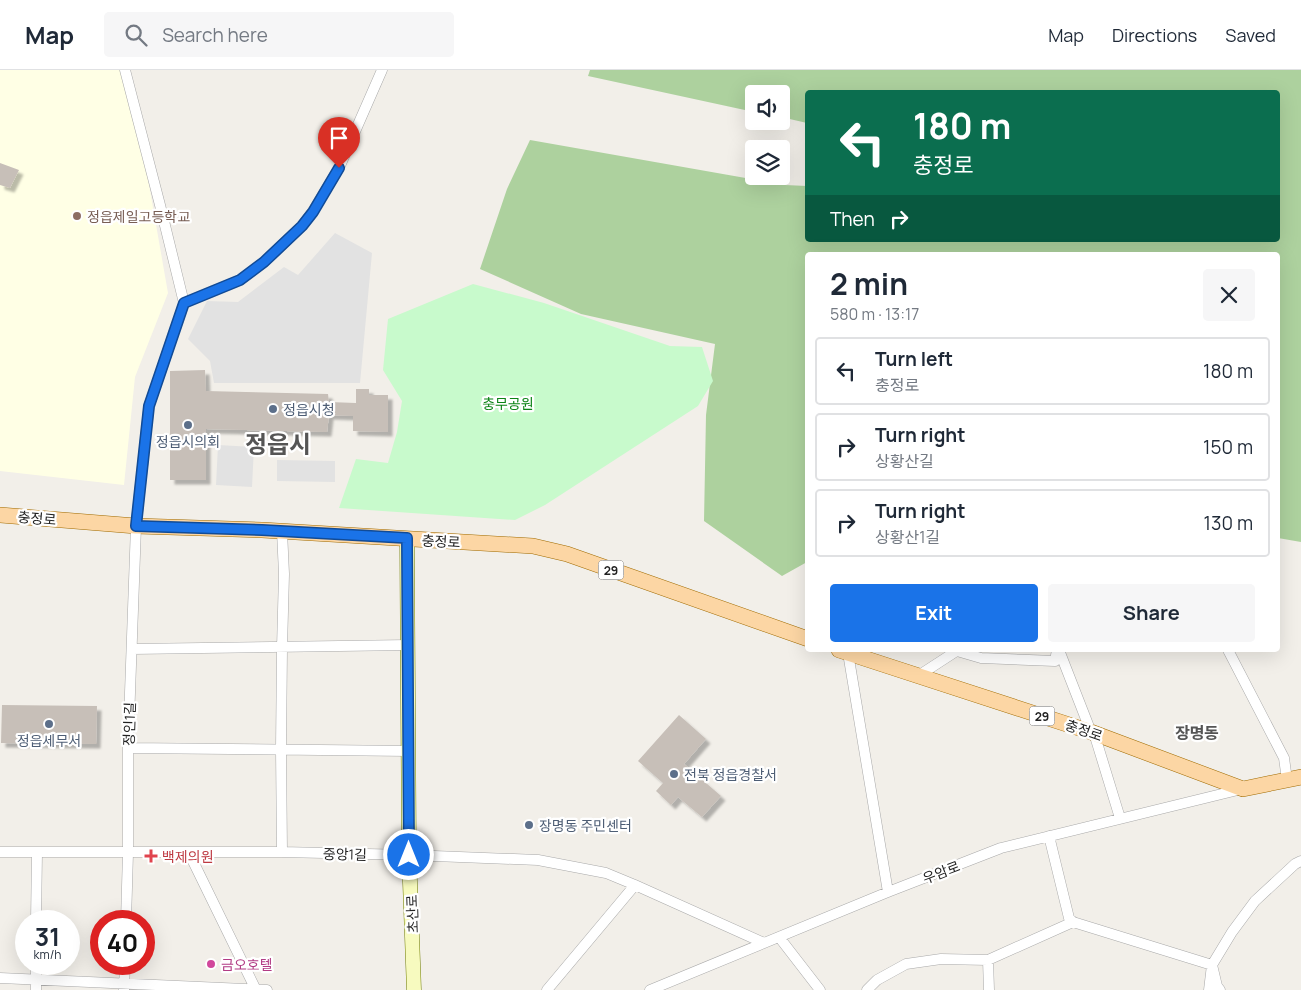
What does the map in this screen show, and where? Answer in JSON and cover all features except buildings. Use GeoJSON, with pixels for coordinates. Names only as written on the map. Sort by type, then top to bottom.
{"type":"FeatureCollection","features":[{"type":"Feature","properties":{"kind":"main road","name":"충정로"},"geometry":{"type":"LineString","coordinates":[[0,515],[136,526],[282,531],[533,546],[567,554],[805,638]]}},
{"type":"Feature","properties":{"kind":"main road","name":"충정로"},"geometry":{"type":"LineString","coordinates":[[844,652],[1092,732],[1243,789]]}},
{"type":"Feature","properties":{"kind":"main road"},"geometry":{"type":"LineString","coordinates":[[1243,789],[1294,779]]}},
{"type":"Feature","properties":{"kind":"street"},"geometry":{"type":"LineString","coordinates":[[125,70],[184,303],[240,280],[264,262],[302,226],[313,212],[339,168],[382,70]]}},
{"type":"Feature","properties":{"kind":"street","name":"정인1길"},"geometry":{"type":"LineString","coordinates":[[126,910],[128,748],[136,526],[149,406],[184,303]]}},
{"type":"Feature","properties":{"kind":"street"},"geometry":{"type":"LineString","coordinates":[[282,531],[284,574],[281,749],[282,852]]}},
{"type":"Feature","properties":{"kind":"street","name":"초산로"},"geometry":{"type":"LineString","coordinates":[[407,538],[409,855],[414,990]]}},
{"type":"Feature","properties":{"kind":"street"},"geometry":{"type":"LineString","coordinates":[[132,649],[408,645]]}},
{"type":"Feature","properties":{"kind":"street"},"geometry":{"type":"LineString","coordinates":[[844,652],[888,892]]}},
{"type":"Feature","properties":{"kind":"street"},"geometry":{"type":"LineString","coordinates":[[918,676],[955,652]]}},
{"type":"Feature","properties":{"kind":"street"},"geometry":{"type":"LineString","coordinates":[[964,652],[982,658],[1055,661],[1057,652]]}},
{"type":"Feature","properties":{"kind":"street"},"geometry":{"type":"LineString","coordinates":[[1059,652],[1092,732],[1120,818]]}},
{"type":"Feature","properties":{"kind":"street"},"geometry":{"type":"LineString","coordinates":[[1229,652],[1294,779]]}},
{"type":"Feature","properties":{"kind":"street"},"geometry":{"type":"LineString","coordinates":[[128,748],[409,751]]}},
{"type":"Feature","properties":{"kind":"street","name":"우암로"},"geometry":{"type":"LineString","coordinates":[[650,990],[888,892],[1001,848],[1243,789]]}},
{"type":"Feature","properties":{"kind":"street"},"geometry":{"type":"LineString","coordinates":[[1049,836],[1069,918],[1073,922],[1212,965]]}},
{"type":"Feature","properties":{"kind":"street","name":"중앙1길"},"geometry":{"type":"LineString","coordinates":[[0,852],[282,852],[538,860],[606,873],[764,943]]}},
{"type":"Feature","properties":{"kind":"street"},"geometry":{"type":"LineString","coordinates":[[36,910],[37,852]]}},
{"type":"Feature","properties":{"kind":"street"},"geometry":{"type":"LineString","coordinates":[[189,853],[256,989]]}},
{"type":"Feature","properties":{"kind":"street"},"geometry":{"type":"LineString","coordinates":[[1209,990],[1212,965],[1232,932],[1255,901],[1295,864],[1301,861]]}},
{"type":"Feature","properties":{"kind":"street"},"geometry":{"type":"LineString","coordinates":[[547,990],[635,885]]}},
{"type":"Feature","properties":{"kind":"street"},"geometry":{"type":"LineString","coordinates":[[867,990],[876,980],[906,964],[941,959],[988,960],[1073,922]]}},
{"type":"Feature","properties":{"kind":"street"},"geometry":{"type":"LineString","coordinates":[[779,937],[820,990]]}},
{"type":"Feature","properties":{"kind":"street"},"geometry":{"type":"LineString","coordinates":[[988,960],[989,990]]}},
{"type":"Feature","properties":{"kind":"street"},"geometry":{"type":"LineString","coordinates":[[1212,965],[1217,986],[1220,990]]}},
{"type":"Feature","properties":{"kind":"street"},"geometry":{"type":"LineString","coordinates":[[0,978],[36,985],[268,990]]}},
{"type":"Feature","properties":{"kind":"shaded area","name":"정읍제일고등학교"},"geometry":{"type":"Polygon","coordinates":[[[0,70],[122,70],[141,139],[168,293],[135,377],[124,485],[0,471],[0,70]]]}},
{"type":"Feature","properties":{"kind":"shaded area"},"geometry":{"type":"Polygon","coordinates":[[[335,233],[372,253],[360,383],[214,383],[210,361],[188,339],[207,301],[238,302],[284,267],[298,275],[335,233]]]}},
{"type":"Feature","properties":{"kind":"shaded area"},"geometry":{"type":"Polygon","coordinates":[[[218,445],[254,447],[252,487],[216,485],[218,445]]]}},
{"type":"Feature","properties":{"kind":"shaded area"},"geometry":{"type":"Polygon","coordinates":[[[277,460],[335,461],[335,482],[277,481],[277,460]]]}},
{"type":"Feature","properties":{"kind":"green space"},"geometry":{"type":"Polygon","coordinates":[[[590,70],[1301,70],[1301,542],[1280,538],[1280,252],[805,252],[805,563],[782,576],[704,521],[706,415],[715,344],[581,314],[480,269],[507,189],[530,140],[745,178],[745,185],[805,186],[805,242],[1280,242],[1280,90],[805,90],[805,123],[790,119],[790,85],[745,85],[745,110],[588,76],[590,70]]]}},
{"type":"Feature","properties":{"kind":"green space","name":"충무공원"},"geometry":{"type":"Polygon","coordinates":[[[473,284],[544,303],[670,346],[702,347],[713,381],[698,406],[545,505],[515,520],[339,508],[356,459],[388,463],[397,432],[402,401],[383,370],[388,319],[473,284]]]}},
{"type":"Feature","properties":{"kind":"place","name":"정읍제일고등학교"},"geometry":{"type":"Point","coordinates":[77,216]}},
{"type":"Feature","properties":{"kind":"place","name":"정읍시청"},"geometry":{"type":"Point","coordinates":[273,409]}},
{"type":"Feature","properties":{"kind":"place","name":"정읍시의회"},"geometry":{"type":"Point","coordinates":[188,425]}},
{"type":"Feature","properties":{"kind":"place","name":"정읍세무서"},"geometry":{"type":"Point","coordinates":[49,724]}},
{"type":"Feature","properties":{"kind":"place","name":"전북 정읍경찰서"},"geometry":{"type":"Point","coordinates":[674,774]}},
{"type":"Feature","properties":{"kind":"place","name":"장명동 주민센터"},"geometry":{"type":"Point","coordinates":[529,825]}},
{"type":"Feature","properties":{"kind":"place","name":"백제의원"},"geometry":{"type":"Point","coordinates":[151,856]}},
{"type":"Feature","properties":{"kind":"place","name":"금오호텔"},"geometry":{"type":"Point","coordinates":[211,964]}},
{"type":"Feature","properties":{"kind":"district","name":"정읍시"},"geometry":{"type":"Point","coordinates":[278,443]}},
{"type":"Feature","properties":{"kind":"district","name":"장명동"},"geometry":{"type":"Point","coordinates":[1197,733]}},
{"type":"Feature","properties":{"kind":"route"},"geometry":{"type":"LineString","coordinates":[[339,168],[313,212],[302,226],[264,262],[240,280],[184,303],[149,406],[136,526],[262,530],[407,538],[409,855]]}}]}
